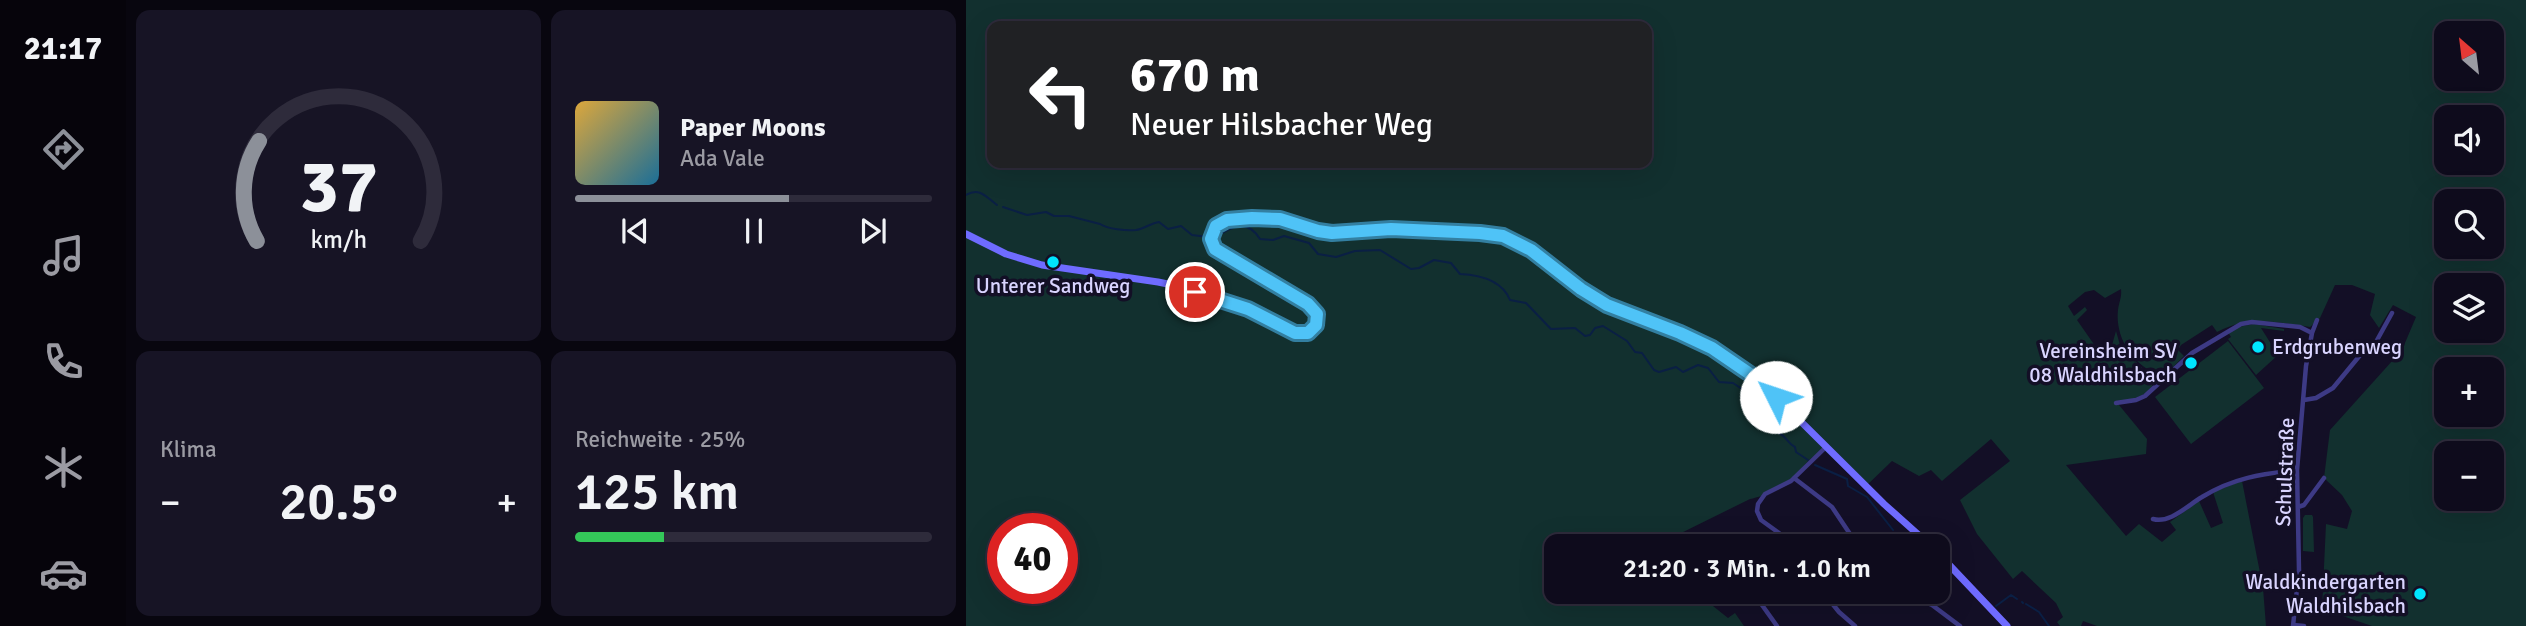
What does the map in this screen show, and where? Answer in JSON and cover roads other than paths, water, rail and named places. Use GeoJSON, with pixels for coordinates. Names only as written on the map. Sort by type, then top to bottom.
{"type":"FeatureCollection","features":[{"type":"Feature","properties":{"kind":"street"},"geometry":{"type":"LineString","coordinates":[[966,234],[1006,254],[1042,265],[1182,287],[1248,309],[1293,332],[1303,334],[1315,327],[1317,319],[1314,311],[1304,302],[1219,252],[1211,239],[1217,225],[1231,219],[1271,218],[1332,233],[1391,229],[1503,236],[1531,250],[1581,289],[1607,305],[1688,337],[1728,358],[1765,386],[1918,534]]}},
{"type":"Feature","properties":{"kind":"street"},"geometry":{"type":"LineString","coordinates":[[2304,400],[2316,398],[2333,388],[2366,348],[2376,342],[2392,313]]}},
{"type":"Feature","properties":{"kind":"street","name":"Schulstraße"},"geometry":{"type":"LineString","coordinates":[[2293,625],[2299,570],[2297,470],[2306,366],[2317,320]]}},
{"type":"Feature","properties":{"kind":"street"},"geometry":{"type":"LineString","coordinates":[[2116,403],[2134,401],[2146,396],[2189,355],[2241,324],[2252,322],[2300,327],[2312,333]]}},
{"type":"Feature","properties":{"kind":"street"},"geometry":{"type":"LineString","coordinates":[[1776,534],[1761,520],[1757,506],[1765,494],[1784,486],[1826,447]]}},
{"type":"Feature","properties":{"kind":"street"},"geometry":{"type":"LineString","coordinates":[[2153,519],[2166,520],[2206,494],[2233,481],[2297,470]]}},
{"type":"Feature","properties":{"kind":"street"},"geometry":{"type":"LineString","coordinates":[[1794,478],[1831,507],[1850,534]]}},
{"type":"Feature","properties":{"kind":"street"},"geometry":{"type":"LineString","coordinates":[[2298,507],[2304,505],[2324,478]]}},
{"type":"Feature","properties":{"kind":"street"},"geometry":{"type":"LineString","coordinates":[[1950,566],[2007,626]]}},
{"type":"Feature","properties":{"kind":"street"},"geometry":{"type":"LineString","coordinates":[[1762,604],[1777,626]]}},
{"type":"Feature","properties":{"kind":"street"},"geometry":{"type":"LineString","coordinates":[[1833,604],[1855,626]]}},
{"type":"Feature","properties":{"kind":"street"},"geometry":{"type":"LineString","coordinates":[[1927,604],[1960,626]]}},
{"type":"Feature","properties":{"kind":"street"},"geometry":{"type":"LineString","coordinates":[[2293,625],[2304,626]]}},
{"type":"Feature","properties":{"kind":"waterway"},"geometry":{"type":"LineString","coordinates":[[966,195],[979,193],[997,205]]}},
{"type":"Feature","properties":{"kind":"waterway"},"geometry":{"type":"LineString","coordinates":[[1003,207],[1027,215],[1046,212],[1054,216],[1069,216],[1122,230],[1139,229],[1159,222],[1168,229],[1181,226],[1192,235],[1208,237]]}},
{"type":"Feature","properties":{"kind":"waterway"},"geometry":{"type":"LineString","coordinates":[[1216,237],[1240,226],[1251,229],[1260,239],[1273,240],[1284,236],[1309,243],[1318,254],[1336,257],[1355,251],[1380,250],[1411,269],[1434,260],[1451,263],[1460,274],[1496,283],[1510,300],[1526,303],[1551,329],[1575,328],[1585,336],[1590,335],[1595,328],[1603,326],[1627,341],[1635,352],[1642,353],[1654,370],[1659,372],[1676,367],[1683,372],[1698,365],[1708,368],[1719,382],[1733,383],[1748,393],[1767,421],[1777,427],[1779,433],[1795,447],[1796,452],[1808,460]]}},
{"type":"Feature","properties":{"kind":"waterway"},"geometry":{"type":"LineString","coordinates":[[1815,465],[1847,479],[1848,486],[1867,497],[1893,530]]}},
{"type":"Feature","properties":{"kind":"waterway"},"geometry":{"type":"LineString","coordinates":[[1996,606],[2011,595],[2017,599]]}},
{"type":"Feature","properties":{"kind":"waterway"},"geometry":{"type":"LineString","coordinates":[[2026,604],[2039,612],[2049,626]]}},
{"type":"Feature","properties":{"kind":"place","name":"Unterer Sandweg"},"geometry":{"type":"Point","coordinates":[1053,262]}},
{"type":"Feature","properties":{"kind":"place","name":"Erdgrubenweg"},"geometry":{"type":"Point","coordinates":[2258,347]}},
{"type":"Feature","properties":{"kind":"place","name":"Vereinsheim SV 08 Waldhilsbach"},"geometry":{"type":"Point","coordinates":[2191,363]}},
{"type":"Feature","properties":{"kind":"place","name":"Waldkindergarten Waldhilsbach"},"geometry":{"type":"Point","coordinates":[2420,594]}}]}
